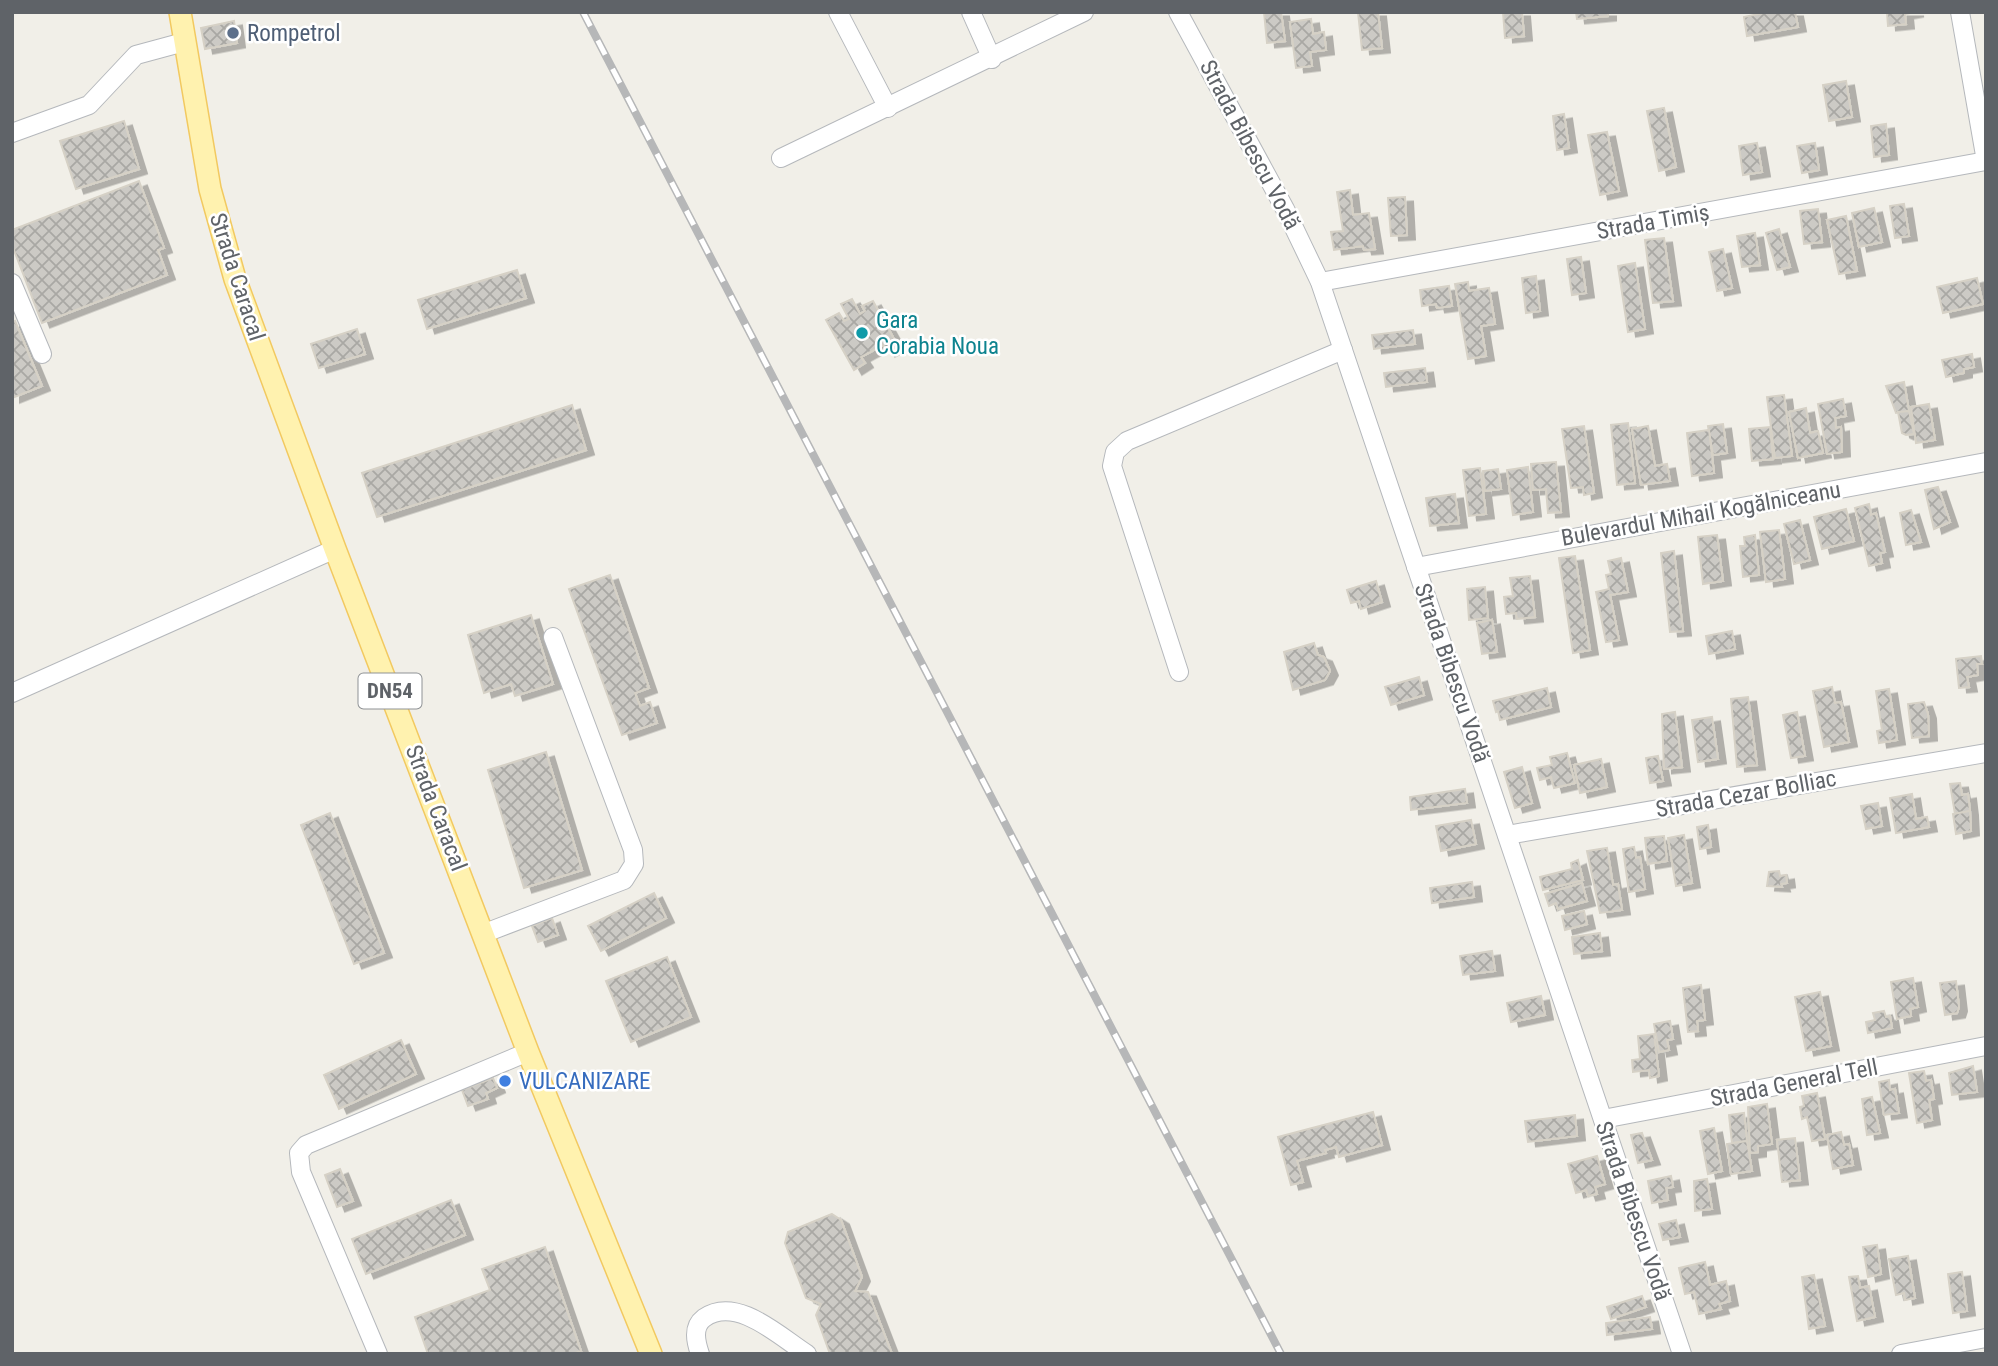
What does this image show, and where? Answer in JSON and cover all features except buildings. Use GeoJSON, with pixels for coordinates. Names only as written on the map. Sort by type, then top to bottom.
{"type":"FeatureCollection","features":[{"type":"Feature","properties":{"kind":"main road","name":"Strada Caracal"},"geometry":{"type":"LineString","coordinates":[[180,12],[209,189],[234,279],[335,549],[485,933],[528,1052],[651,1354]]}},
{"type":"Feature","properties":{"kind":"street"},"geometry":{"type":"LineString","coordinates":[[838,12],[888,108]]}},
{"type":"Feature","properties":{"kind":"street"},"geometry":{"type":"LineString","coordinates":[[971,12],[992,59]]}},
{"type":"Feature","properties":{"kind":"street"},"geometry":{"type":"LineString","coordinates":[[781,158],[992,59],[1084,12]]}},
{"type":"Feature","properties":{"kind":"street","name":"Strada Bibescu Vodă"},"geometry":{"type":"LineString","coordinates":[[1178,12],[1285,209],[1320,282],[1682,1354]]}},
{"type":"Feature","properties":{"kind":"street"},"geometry":{"type":"LineString","coordinates":[[1960,12],[1986,161]]}},
{"type":"Feature","properties":{"kind":"street"},"geometry":{"type":"LineString","coordinates":[[12,133],[89,105],[136,55],[184,43]]}},
{"type":"Feature","properties":{"kind":"street","name":"Strada Timiș"},"geometry":{"type":"LineString","coordinates":[[1320,282],[1986,161]]}},
{"type":"Feature","properties":{"kind":"street"},"geometry":{"type":"LineString","coordinates":[[12,283],[42,354]]}},
{"type":"Feature","properties":{"kind":"street"},"geometry":{"type":"LineString","coordinates":[[1179,672],[1112,467],[1115,452],[1126,441],[1343,350]]}},
{"type":"Feature","properties":{"kind":"street","name":"Bulevardul Mihail Kogălniceanu"},"geometry":{"type":"LineString","coordinates":[[1416,567],[1986,462]]}},
{"type":"Feature","properties":{"kind":"street"},"geometry":{"type":"LineString","coordinates":[[12,693],[335,549]]}},
{"type":"Feature","properties":{"kind":"street"},"geometry":{"type":"LineString","coordinates":[[485,933],[624,880],[634,864],[634,850],[553,637]]}},
{"type":"Feature","properties":{"kind":"street","name":"Strada Cezar Bolliac"},"geometry":{"type":"LineString","coordinates":[[1507,835],[1986,753]]}},
{"type":"Feature","properties":{"kind":"street","name":"Strada General Tell"},"geometry":{"type":"LineString","coordinates":[[1603,1119],[1986,1046]]}},
{"type":"Feature","properties":{"kind":"street"},"geometry":{"type":"LineString","coordinates":[[378,1354],[301,1172],[299,1153],[306,1145],[528,1052]]}},
{"type":"Feature","properties":{"kind":"street"},"geometry":{"type":"LineString","coordinates":[[700,1354],[695,1340],[697,1328],[703,1319],[727,1310],[742,1313],[807,1354]]}},
{"type":"Feature","properties":{"kind":"street"},"geometry":{"type":"LineString","coordinates":[[1901,1354],[1986,1338]]}},
{"type":"Feature","properties":{"kind":"railway"},"geometry":{"type":"LineString","coordinates":[[583,12],[1281,1354]]}},
{"type":"Feature","properties":{"kind":"place","name":"Rompetrol"},"geometry":{"type":"Point","coordinates":[233,33]}},
{"type":"Feature","properties":{"kind":"place","name":"Gara Corabia Noua"},"geometry":{"type":"Point","coordinates":[862,333]}},
{"type":"Feature","properties":{"kind":"place","name":"VULCANIZARE"},"geometry":{"type":"Point","coordinates":[505,1081]}}]}
